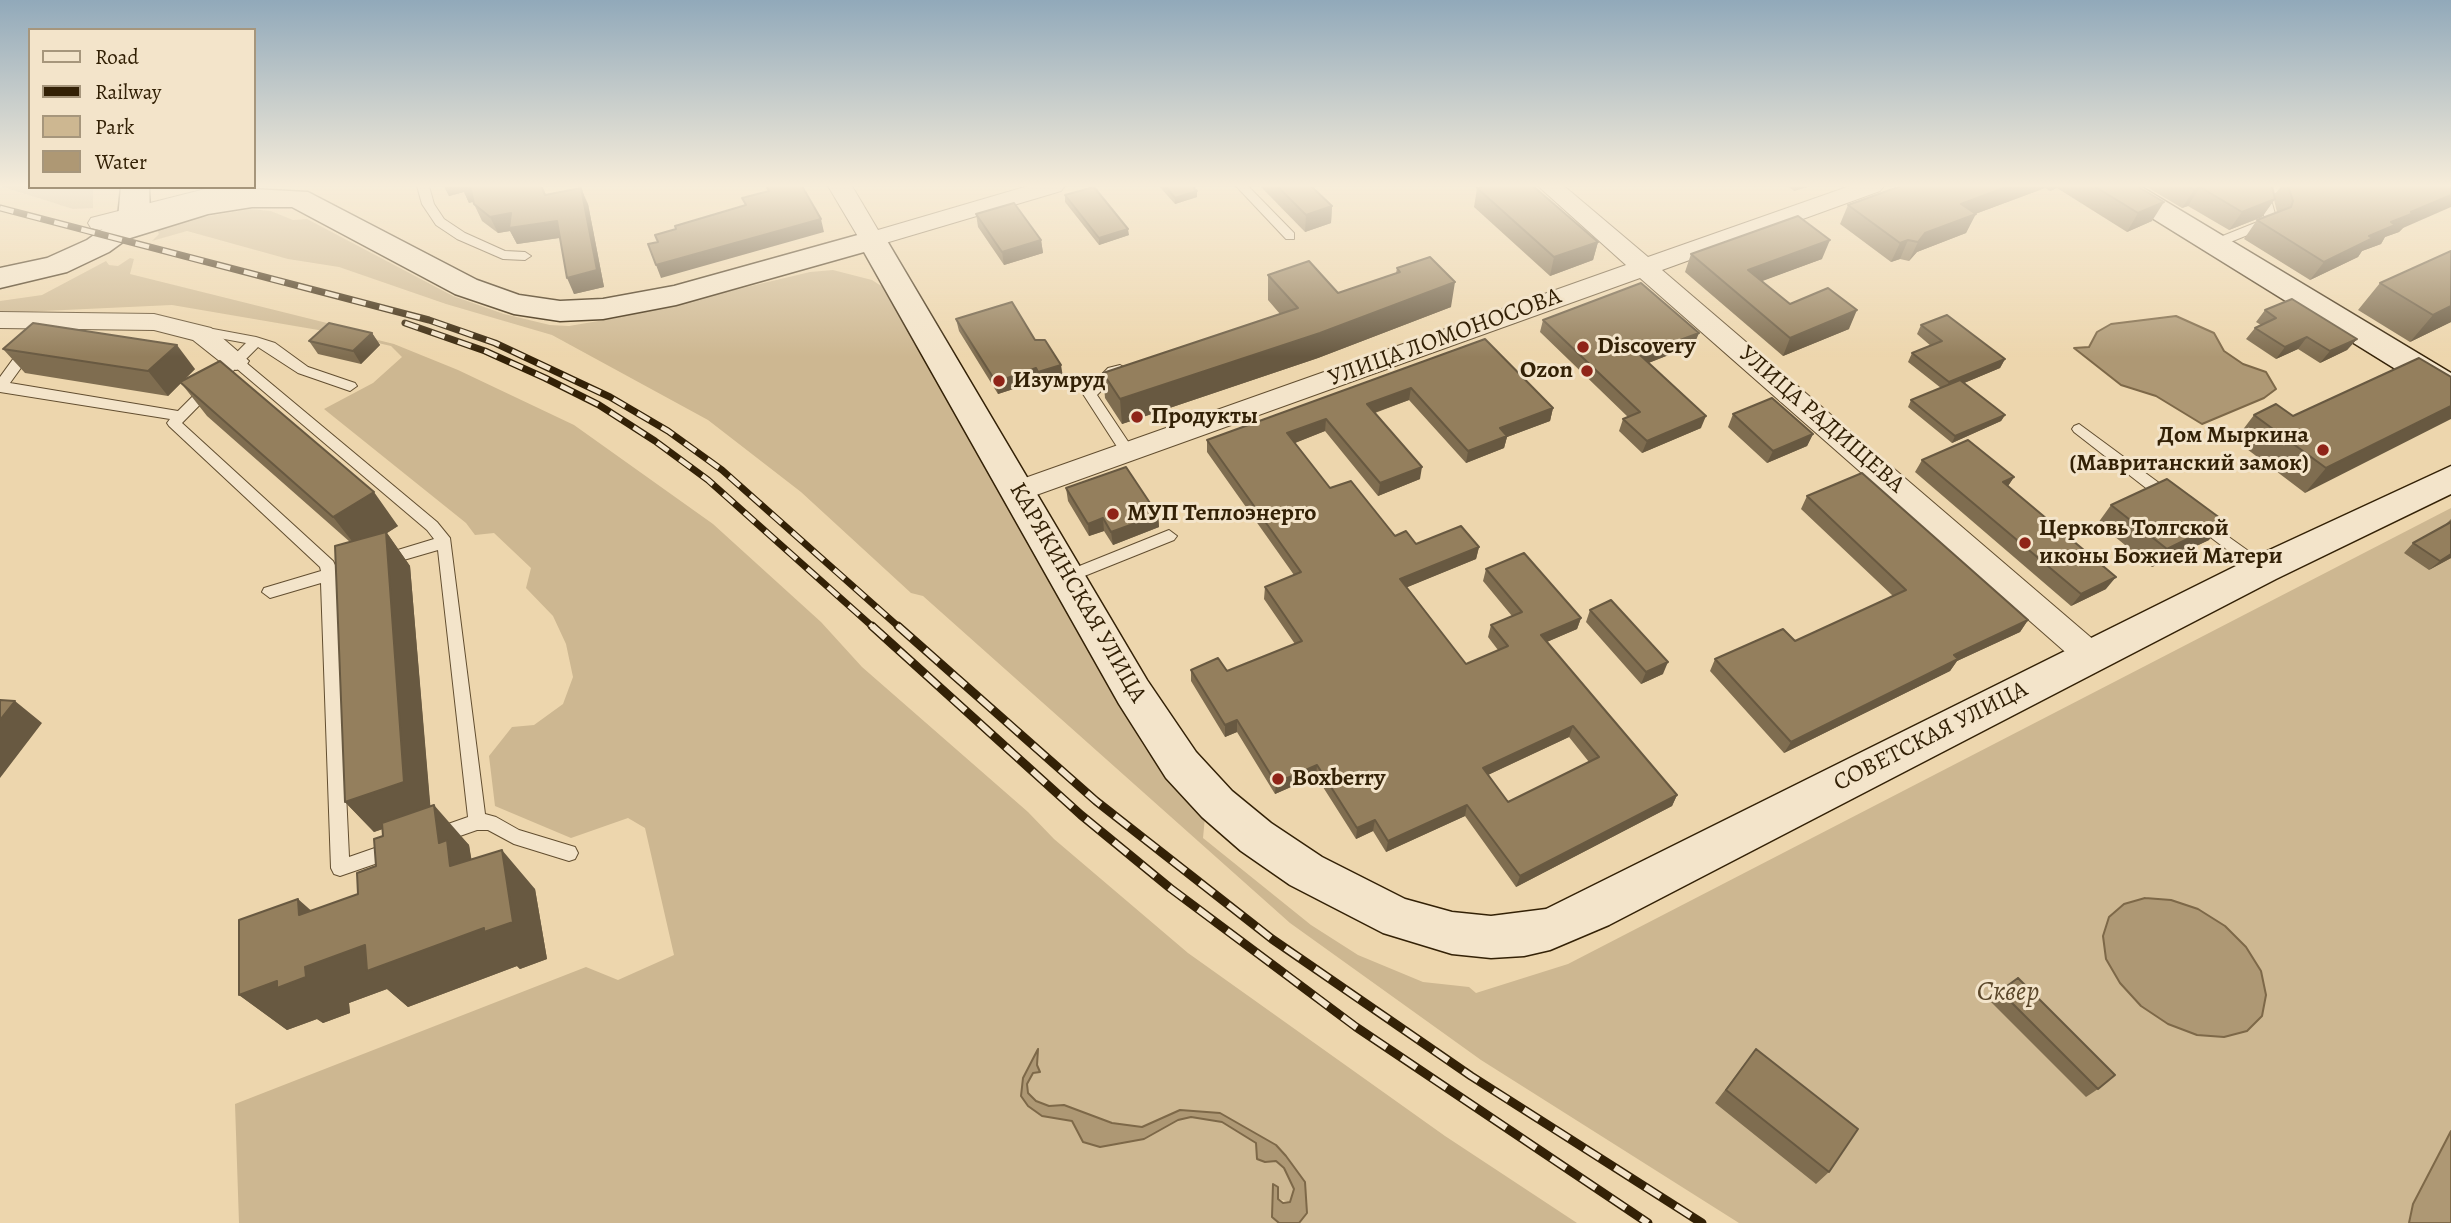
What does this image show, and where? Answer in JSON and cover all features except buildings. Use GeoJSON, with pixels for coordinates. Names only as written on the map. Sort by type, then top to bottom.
{"type":"FeatureCollection","features":[{"type":"Feature","properties":{"kind":"street"},"geometry":{"type":"LineString","coordinates":[[0,272],[55,252],[69,243]]}},
{"type":"Feature","properties":{"kind":"street"},"geometry":{"type":"LineString","coordinates":[[0,278],[71,260],[88,243]]}},
{"type":"Feature","properties":{"kind":"street"},"geometry":{"type":"LineString","coordinates":[[383,243],[466,287],[514,304],[561,311],[603,309],[676,295],[861,243]]}},
{"type":"Feature","properties":{"kind":"street","name":"КАРЯКИНСКАЯ УЛИЦА"},"geometry":{"type":"LineString","coordinates":[[874,243],[1160,737],[1181,765],[1217,804],[1256,837],[1307,871],[1399,918]]}},
{"type":"Feature","properties":{"kind":"street","name":"УЛИЦА РАДИЩЕВА"},"geometry":{"type":"LineString","coordinates":[[1617,243],[2091,656]]}},
{"type":"Feature","properties":{"kind":"street","name":"УЛИЦА ЛОМОНОСОВА"},"geometry":{"type":"LineString","coordinates":[[1018,491],[1712,243]]}},
{"type":"Feature","properties":{"kind":"street"},"geometry":{"type":"LineString","coordinates":[[2214,244],[2443,385]]}},
{"type":"Feature","properties":{"kind":"street"},"geometry":{"type":"LineString","coordinates":[[0,320],[116,320],[191,329],[202,334],[236,361]]}},
{"type":"Feature","properties":{"kind":"street","name":"СОВЕТСКАЯ УЛИЦА"},"geometry":{"type":"LineString","coordinates":[[1399,918],[1452,933],[1490,937],[1524,935],[1550,929],[2263,569],[2451,479]]}},
{"type":"Feature","properties":{"kind":"lane"},"geometry":{"type":"LineString","coordinates":[[477,243],[503,255],[525,256]]}},
{"type":"Feature","properties":{"kind":"lane"},"geometry":{"type":"LineString","coordinates":[[46,322],[1,386],[180,416]]}},
{"type":"Feature","properties":{"kind":"lane"},"geometry":{"type":"LineString","coordinates":[[191,329],[270,346],[303,370],[350,386]]}},
{"type":"Feature","properties":{"kind":"lane"},"geometry":{"type":"LineString","coordinates":[[256,341],[174,423],[322,558],[330,575],[340,868],[477,822],[490,822],[514,836],[569,853]]}},
{"type":"Feature","properties":{"kind":"lane"},"geometry":{"type":"LineString","coordinates":[[236,361],[432,526],[445,542],[477,822]]}},
{"type":"Feature","properties":{"kind":"lane"},"geometry":{"type":"LineString","coordinates":[[1128,452],[1090,394],[1113,371],[1138,363]]}},
{"type":"Feature","properties":{"kind":"lane"},"geometry":{"type":"LineString","coordinates":[[2079,429],[2263,569]]}},
{"type":"Feature","properties":{"kind":"lane"},"geometry":{"type":"LineString","coordinates":[[1067,577],[1168,536]]}},
{"type":"Feature","properties":{"kind":"lane"},"geometry":{"type":"LineString","coordinates":[[270,592],[445,542]]}},
{"type":"Feature","properties":{"kind":"green space","name":"Сквер"},"geometry":{"type":"Polygon","coordinates":[[[231,243],[353,243],[453,296],[504,314],[550,325],[569,326],[616,318],[810,272],[833,270],[872,280],[886,289],[1143,745],[1165,775],[1205,817],[1203,838],[1311,925],[1358,955],[1423,982],[1469,987],[1476,993],[1568,964],[2451,508],[2451,1131],[2413,1204],[2409,1223],[1739,1223],[1481,1060],[1290,923],[923,596],[911,593],[801,492],[708,420],[552,335],[446,304],[339,267],[288,259],[231,243]]]}},
{"type":"Feature","properties":{"kind":"green space"},"geometry":{"type":"Polygon","coordinates":[[[130,258],[134,259],[130,274],[335,325],[338,330],[394,344],[458,370],[574,425],[713,524],[821,622],[862,667],[1028,812],[1054,839],[1188,953],[1445,1136],[1577,1223],[1299,1223],[1307,1213],[1305,1193],[1294,1168],[1276,1145],[1220,1113],[1180,1110],[1143,1127],[1112,1123],[1064,1105],[1049,1106],[1036,1101],[1028,1093],[1027,1084],[1037,1065],[1037,1052],[1023,1078],[1021,1096],[1042,1116],[1072,1121],[1100,1146],[1144,1139],[1178,1120],[1191,1117],[1223,1122],[1256,1143],[1265,1162],[1276,1161],[1284,1167],[1294,1189],[1290,1202],[1278,1199],[1272,1217],[1279,1223],[239,1223],[235,1104],[586,967],[618,980],[674,955],[645,828],[628,818],[571,838],[495,806],[489,756],[512,727],[534,725],[563,704],[573,677],[566,644],[553,616],[526,588],[531,568],[494,533],[475,535],[466,523],[324,409],[373,383],[402,357],[391,346],[330,332],[172,305],[0,313],[0,301],[42,295],[106,261],[109,265],[118,266],[130,258]]]}},
{"type":"Feature","properties":{"kind":"water"},"geometry":{"type":"Polygon","coordinates":[[[2176,316],[2214,333],[2224,351],[2243,364],[2266,372],[2276,389],[2264,398],[2202,424],[2156,396],[2121,385],[2074,348],[2089,347],[2097,332],[2111,324],[2176,316]]]}},
{"type":"Feature","properties":{"kind":"water"},"geometry":{"type":"Polygon","coordinates":[[[2145,898],[2171,900],[2198,909],[2225,926],[2246,947],[2261,971],[2266,995],[2262,1016],[2247,1031],[2224,1037],[2197,1035],[2168,1024],[2141,1006],[2120,983],[2106,959],[2103,936],[2109,917],[2124,904],[2145,898]]]}},
{"type":"Feature","properties":{"kind":"water"},"geometry":{"type":"Polygon","coordinates":[[[1038,1049],[1037,1065],[1040,1072],[1033,1073],[1027,1084],[1028,1093],[1036,1101],[1049,1106],[1064,1105],[1112,1123],[1142,1127],[1180,1110],[1220,1113],[1276,1145],[1286,1156],[1305,1182],[1307,1213],[1299,1223],[1279,1223],[1272,1217],[1273,1184],[1278,1187],[1278,1199],[1283,1203],[1290,1202],[1294,1189],[1284,1168],[1276,1161],[1265,1162],[1257,1159],[1256,1143],[1222,1122],[1191,1117],[1178,1120],[1144,1139],[1100,1147],[1083,1142],[1072,1121],[1042,1116],[1028,1106],[1021,1096],[1023,1078],[1038,1049]]]}},
{"type":"Feature","properties":{"kind":"water"},"geometry":{"type":"Polygon","coordinates":[[[2451,1131],[2451,1223],[2409,1223],[2413,1204],[2451,1131]]]}},
{"type":"Feature","properties":{"kind":"railway"},"geometry":{"type":"LineString","coordinates":[[134,243],[429,320],[495,343],[610,397],[668,431],[722,470],[900,628]]}},
{"type":"Feature","properties":{"kind":"railway"},"geometry":{"type":"LineString","coordinates":[[405,323],[485,351],[545,378],[599,405],[655,441],[708,480],[874,628]]}},
{"type":"Feature","properties":{"kind":"railway"},"geometry":{"type":"LineString","coordinates":[[872,626],[1081,815],[1170,888],[1356,1027],[1648,1223]]}},
{"type":"Feature","properties":{"kind":"railway"},"geometry":{"type":"LineString","coordinates":[[898,626],[1096,801],[1272,939],[1471,1076],[1702,1223]]}},
{"type":"Feature","properties":{"kind":"place","name":"Discovery"},"geometry":{"type":"Point","coordinates":[1583,347]}},
{"type":"Feature","properties":{"kind":"place","name":"Ozon"},"geometry":{"type":"Point","coordinates":[1587,371]}},
{"type":"Feature","properties":{"kind":"place","name":"Изумруд"},"geometry":{"type":"Point","coordinates":[999,381]}},
{"type":"Feature","properties":{"kind":"place","name":"Продукты"},"geometry":{"type":"Point","coordinates":[1137,417]}},
{"type":"Feature","properties":{"kind":"place","name":"Дом Мыркина (Мавританский замок)"},"geometry":{"type":"Point","coordinates":[2323,450]}},
{"type":"Feature","properties":{"kind":"place","name":"МУП Теплоэнерго"},"geometry":{"type":"Point","coordinates":[1113,514]}},
{"type":"Feature","properties":{"kind":"place","name":"Церковь Толгской иконы Божией Матери"},"geometry":{"type":"Point","coordinates":[2025,543]}},
{"type":"Feature","properties":{"kind":"place","name":"Boxberry"},"geometry":{"type":"Point","coordinates":[1278,779]}}]}
